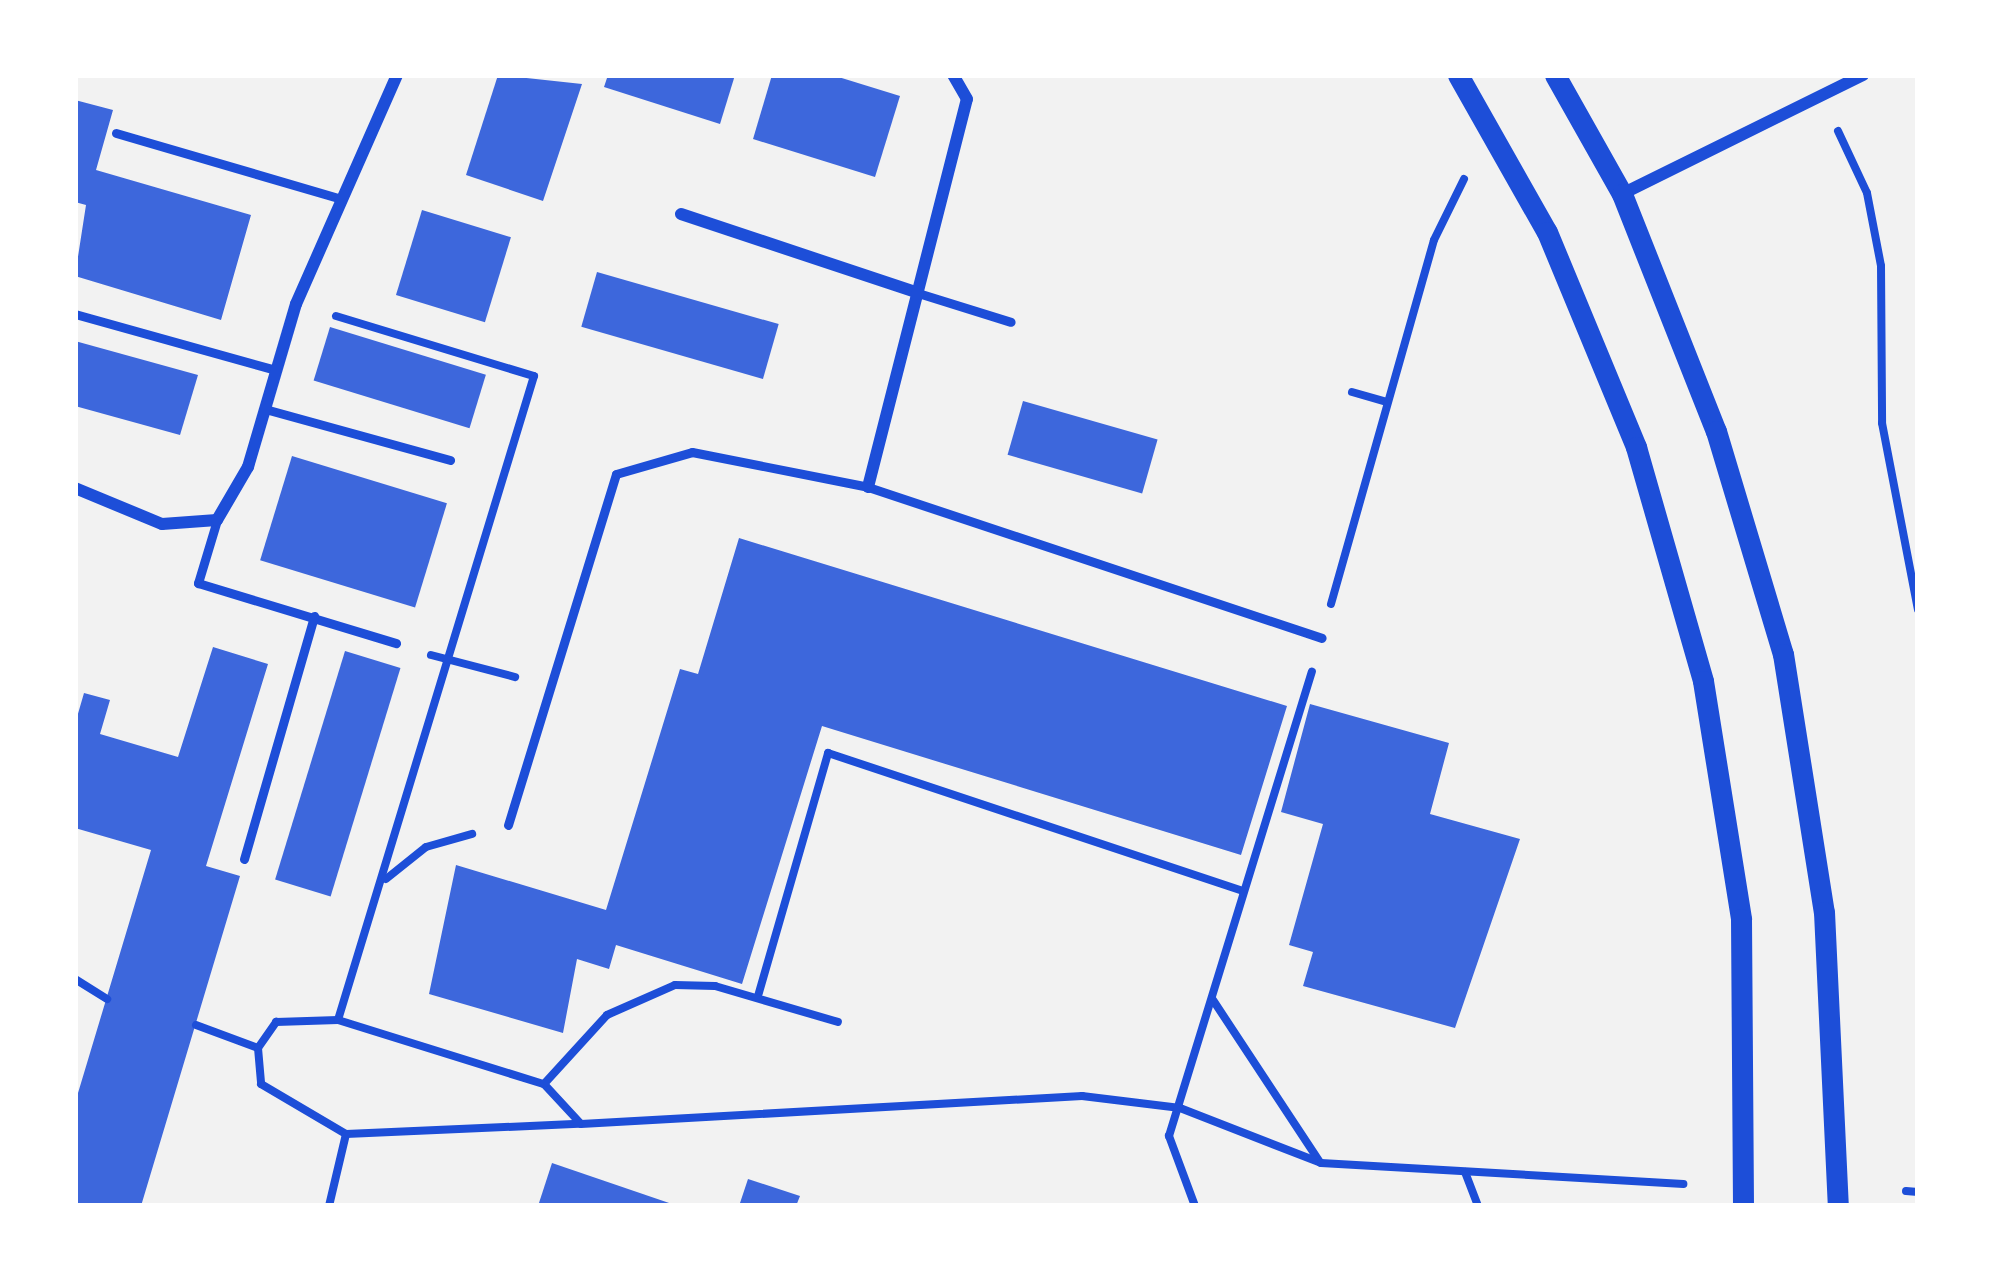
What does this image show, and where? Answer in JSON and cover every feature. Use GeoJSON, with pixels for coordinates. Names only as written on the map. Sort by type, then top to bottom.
{"type":"FeatureCollection","features":[{"type":"Feature","properties":{"kind":"street"},"geometry":{"type":"LineString","coordinates":[[75,488],[162,524],[217,520],[265,409],[296,304],[397,75]]}},
{"type":"Feature","properties":{"kind":"street"},"geometry":{"type":"LineString","coordinates":[[868,487],[967,99],[953,75]]}},
{"type":"Feature","properties":{"kind":"street"},"geometry":{"type":"LineString","coordinates":[[1458,75],[1547,232],[1636,447],[1703,681],[1741,919],[1743,1206]]}},
{"type":"Feature","properties":{"kind":"street"},"geometry":{"type":"LineString","coordinates":[[1555,75],[1622,194],[1716,431],[1783,654],[1825,912],[1838,1206]]}},
{"type":"Feature","properties":{"kind":"street"},"geometry":{"type":"LineString","coordinates":[[1622,194],[1820,92],[1863,75]]}},
{"type":"Feature","properties":{"kind":"street"},"geometry":{"type":"LineString","coordinates":[[681,214],[918,293]]}},
{"type":"Feature","properties":{"kind":"lane"},"geometry":{"type":"LineString","coordinates":[[116,133],[342,199]]}},
{"type":"Feature","properties":{"kind":"lane"},"geometry":{"type":"LineString","coordinates":[[918,293],[1011,322]]}},
{"type":"Feature","properties":{"kind":"lane"},"geometry":{"type":"LineString","coordinates":[[75,314],[276,370]]}},
{"type":"Feature","properties":{"kind":"lane"},"geometry":{"type":"LineString","coordinates":[[265,409],[450,460]]}},
{"type":"Feature","properties":{"kind":"lane"},"geometry":{"type":"LineString","coordinates":[[508,825],[616,474],[692,452],[868,487],[1322,638]]}},
{"type":"Feature","properties":{"kind":"lane"},"geometry":{"type":"LineString","coordinates":[[217,520],[197,584],[396,643]]}},
{"type":"Feature","properties":{"kind":"lane"},"geometry":{"type":"LineString","coordinates":[[244,859],[314,616]]}},
{"type":"Feature","properties":{"kind":"path"},"geometry":{"type":"LineString","coordinates":[[1820,92],[1867,193],[1881,266],[1882,423],[1918,610]]}},
{"type":"Feature","properties":{"kind":"path"},"geometry":{"type":"LineString","coordinates":[[296,304],[534,376],[338,1020]]}},
{"type":"Feature","properties":{"kind":"path"},"geometry":{"type":"LineString","coordinates":[[1352,392],[1386,402]]}},
{"type":"Feature","properties":{"kind":"path"},"geometry":{"type":"LineString","coordinates":[[396,643],[548,685]]}},
{"type":"Feature","properties":{"kind":"path"},"geometry":{"type":"LineString","coordinates":[[758,996],[828,753],[1241,890]]}},
{"type":"Feature","properties":{"kind":"path"},"geometry":{"type":"LineString","coordinates":[[382,882],[426,847],[508,825]]}},
{"type":"Feature","properties":{"kind":"path"},"geometry":{"type":"LineString","coordinates":[[76,982],[106,999]]}},
{"type":"Feature","properties":{"kind":"path"},"geometry":{"type":"LineString","coordinates":[[544,1084],[634,998],[675,985],[758,996],[838,1022]]}},
{"type":"Feature","properties":{"kind":"path"},"geometry":{"type":"LineString","coordinates":[[1213,1000],[1321,1163]]}},
{"type":"Feature","properties":{"kind":"path"},"geometry":{"type":"LineString","coordinates":[[580,1124],[544,1084],[338,1020],[276,1022],[258,1048],[260,1084],[346,1134],[580,1124],[1082,1096],[1180,1108],[1321,1163],[1683,1184]]}},
{"type":"Feature","properties":{"kind":"path"},"geometry":{"type":"LineString","coordinates":[[196,1025],[258,1048]]}},
{"type":"Feature","properties":{"kind":"path"},"geometry":{"type":"LineString","coordinates":[[329,1206],[346,1134]]}},
{"type":"Feature","properties":{"kind":"path"},"geometry":{"type":"LineString","coordinates":[[1465,1172],[1478,1206]]}},
{"type":"Feature","properties":{"kind":"path"},"geometry":{"type":"LineString","coordinates":[[1906,1191],[1918,1192]]}},
{"type":"Feature","properties":{"kind":"building"},"geometry":{"type":"Polygon","coordinates":[[[498,75],[582,84],[543,201],[466,175],[498,75]]]}},
{"type":"Feature","properties":{"kind":"building"},"geometry":{"type":"Polygon","coordinates":[[[608,75],[735,75],[720,124],[604,87],[608,75]]]}},
{"type":"Feature","properties":{"kind":"building"},"geometry":{"type":"Polygon","coordinates":[[[772,75],[832,75],[900,96],[875,177],[753,139],[772,75]]]}},
{"type":"Feature","properties":{"kind":"building"},"geometry":{"type":"Polygon","coordinates":[[[75,100],[113,110],[96,170],[251,215],[221,320],[75,276],[86,205],[75,202],[75,100]]]}},
{"type":"Feature","properties":{"kind":"building"},"geometry":{"type":"Polygon","coordinates":[[[422,210],[511,237],[485,322],[396,295],[422,210]]]}},
{"type":"Feature","properties":{"kind":"building"},"geometry":{"type":"Polygon","coordinates":[[[597,272],[779,324],[763,379],[581,327],[597,272]]]}},
{"type":"Feature","properties":{"kind":"building"},"geometry":{"type":"Polygon","coordinates":[[[330,327],[486,375],[470,428],[314,381],[330,327]]]}},
{"type":"Feature","properties":{"kind":"building"},"geometry":{"type":"Polygon","coordinates":[[[75,341],[198,375],[180,435],[75,406],[75,341]]]}},
{"type":"Feature","properties":{"kind":"building"},"geometry":{"type":"Polygon","coordinates":[[[1023,401],[1158,440],[1142,493],[1008,455],[1023,401]]]}},
{"type":"Feature","properties":{"kind":"building"},"geometry":{"type":"Polygon","coordinates":[[[292,456],[447,503],[415,608],[260,560],[292,456]]]}},
{"type":"Feature","properties":{"kind":"building"},"geometry":{"type":"Polygon","coordinates":[[[739,538],[1287,706],[1241,855],[822,726],[742,984],[616,945],[609,969],[577,959],[563,1033],[429,994],[456,865],[606,910],[680,669],[698,674],[739,538]]]}},
{"type":"Feature","properties":{"kind":"building"},"geometry":{"type":"Polygon","coordinates":[[[213,647],[268,664],[206,866],[240,876],[141,1206],[75,1206],[75,1103],[151,850],[75,828],[75,724],[84,693],[110,700],[100,734],[178,757],[213,647]]]}},
{"type":"Feature","properties":{"kind":"building"},"geometry":{"type":"Polygon","coordinates":[[[345,651],[400,668],[331,897],[275,880],[345,651]]]}},
{"type":"Feature","properties":{"kind":"building"},"geometry":{"type":"Polygon","coordinates":[[[1310,704],[1449,743],[1430,814],[1520,839],[1455,1028],[1303,986],[1313,952],[1289,945],[1323,824],[1281,812],[1310,704]]]}},
{"type":"Feature","properties":{"kind":"building"},"geometry":{"type":"Polygon","coordinates":[[[552,1163],[675,1205],[675,1206],[538,1206],[552,1163]]]}},
{"type":"Feature","properties":{"kind":"building"},"geometry":{"type":"Polygon","coordinates":[[[748,1179],[800,1196],[796,1206],[739,1206],[748,1179]]]}}]}
